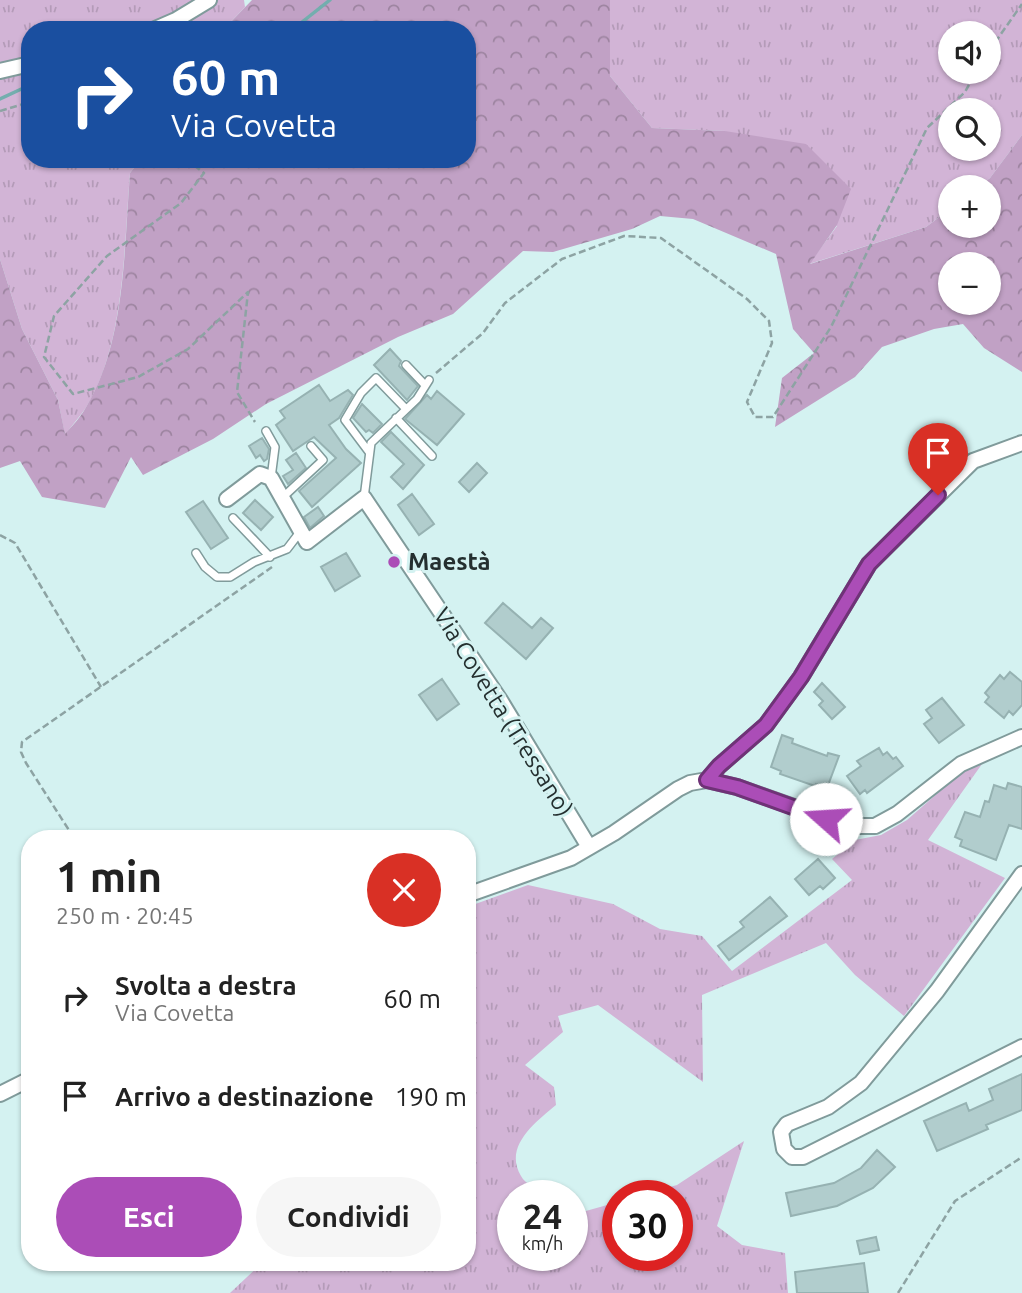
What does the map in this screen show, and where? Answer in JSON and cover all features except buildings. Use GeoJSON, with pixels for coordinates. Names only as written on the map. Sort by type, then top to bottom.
{"type":"FeatureCollection","features":[{"type":"Feature","properties":{"kind":"street"},"geometry":{"type":"LineString","coordinates":[[174,21],[209,0]]}},
{"type":"Feature","properties":{"kind":"street"},"geometry":{"type":"LineString","coordinates":[[0,71],[21,66]]}},
{"type":"Feature","properties":{"kind":"street"},"geometry":{"type":"LineString","coordinates":[[707,780],[766,725],[801,677],[869,564],[973,461],[1022,443]]}},
{"type":"Feature","properties":{"kind":"street"},"geometry":{"type":"LineString","coordinates":[[227,499],[260,474],[271,478],[307,542],[364,498]]}},
{"type":"Feature","properties":{"kind":"street","name":"Via Covetta (Tressano)"},"geometry":{"type":"LineString","coordinates":[[364,498],[500,700],[589,847]]}},
{"type":"Feature","properties":{"kind":"street"},"geometry":{"type":"LineString","coordinates":[[476,892],[571,858],[690,783],[707,780],[737,787],[848,826],[876,826],[897,814],[961,764],[1022,737]]}},
{"type":"Feature","properties":{"kind":"street"},"geometry":{"type":"LineString","coordinates":[[1022,874],[937,991],[861,1083],[828,1107],[787,1124],[780,1132],[784,1149],[792,1157],[803,1157],[1022,1046]]}},
{"type":"Feature","properties":{"kind":"street"},"geometry":{"type":"LineString","coordinates":[[0,1094],[21,1084]]}},
{"type":"Feature","properties":{"kind":"lane"},"geometry":{"type":"LineString","coordinates":[[364,498],[370,443],[417,399],[427,382],[406,366]]}},
{"type":"Feature","properties":{"kind":"lane"},"geometry":{"type":"LineString","coordinates":[[369,452],[345,420],[352,412],[360,393],[376,378],[406,409]]}},
{"type":"Feature","properties":{"kind":"lane"},"geometry":{"type":"LineString","coordinates":[[396,418],[432,456]]}},
{"type":"Feature","properties":{"kind":"lane"},"geometry":{"type":"LineString","coordinates":[[266,431],[275,447],[276,458],[271,478]]}},
{"type":"Feature","properties":{"kind":"lane"},"geometry":{"type":"LineString","coordinates":[[282,498],[323,460],[311,446]]}},
{"type":"Feature","properties":{"kind":"lane"},"geometry":{"type":"LineString","coordinates":[[233,518],[270,556]]}},
{"type":"Feature","properties":{"kind":"lane"},"geometry":{"type":"LineString","coordinates":[[196,554],[205,567],[217,577],[230,577],[254,562],[287,549],[300,532]]}},
{"type":"Feature","properties":{"kind":"path"},"geometry":{"type":"LineString","coordinates":[[1001,34],[1022,4]]}},
{"type":"Feature","properties":{"kind":"path"},"geometry":{"type":"LineString","coordinates":[[427,382],[483,333],[505,303],[562,259],[624,236],[661,238],[747,299],[769,321],[772,343],[747,402],[755,417],[773,416],[831,327],[928,128],[965,92],[969,84]]}},
{"type":"Feature","properties":{"kind":"path"},"geometry":{"type":"LineString","coordinates":[[0,111],[21,104]]}},
{"type":"Feature","properties":{"kind":"path"},"geometry":{"type":"LineString","coordinates":[[198,168],[204,173],[181,203],[107,256],[54,316],[44,357],[73,394],[138,377],[188,349],[248,292],[237,391],[255,422]]}},
{"type":"Feature","properties":{"kind":"path"},"geometry":{"type":"LineString","coordinates":[[0,536],[15,543],[102,687]]}},
{"type":"Feature","properties":{"kind":"path"},"geometry":{"type":"LineString","coordinates":[[69,830],[26,763],[21,752],[22,742],[273,566]]}},
{"type":"Feature","properties":{"kind":"path"},"geometry":{"type":"LineString","coordinates":[[898,1293],[955,1201],[1022,1157]]}},
{"type":"Feature","properties":{"kind":"green space"},"geometry":{"type":"Polygon","coordinates":[[[0,0],[244,0],[245,7],[232,21],[21,21],[21,168],[134,168],[130,173],[120,295],[108,356],[85,409],[65,435],[58,400],[22,329],[0,259],[0,0]]]}},
{"type":"Feature","properties":{"kind":"green space"},"geometry":{"type":"Polygon","coordinates":[[[252,0],[610,0],[610,76],[652,128],[725,131],[806,144],[851,189],[837,225],[810,264],[926,227],[938,218],[938,238],[1001,238],[1001,175],[992,175],[1022,135],[1022,372],[984,348],[963,324],[934,329],[882,347],[855,377],[775,427],[782,378],[814,353],[793,329],[776,254],[693,219],[660,216],[632,229],[553,252],[523,251],[453,314],[398,337],[266,404],[213,439],[143,475],[131,457],[105,508],[42,497],[20,461],[0,468],[0,259],[22,329],[58,400],[65,434],[85,409],[98,383],[116,325],[124,263],[130,173],[134,168],[476,168],[476,21],[232,21],[252,0]]]}},
{"type":"Feature","properties":{"kind":"green space"},"geometry":{"type":"Polygon","coordinates":[[[610,0],[1022,0],[1022,135],[992,175],[938,175],[938,218],[926,227],[809,264],[837,226],[725,131],[652,128],[610,76],[610,0]]]}},
{"type":"Feature","properties":{"kind":"green space"},"geometry":{"type":"Polygon","coordinates":[[[982,764],[928,840],[1005,878],[904,1016],[855,975],[826,943],[702,995],[703,1082],[598,1005],[558,1016],[563,1032],[525,1065],[554,1087],[556,1105],[531,1127],[519,1145],[517,1165],[524,1180],[497,1180],[497,1271],[588,1271],[588,1210],[602,1206],[602,1271],[693,1271],[693,1180],[685,1180],[744,1141],[717,1226],[742,1245],[785,1253],[788,1293],[230,1293],[253,1271],[476,1271],[476,904],[528,885],[613,904],[660,929],[702,936],[732,971],[852,880],[832,859],[855,840],[881,835],[907,820],[964,770],[982,764]]]}},
{"type":"Feature","properties":{"kind":"waterway"},"geometry":{"type":"LineString","coordinates":[[303,21],[330,0]]}},
{"type":"Feature","properties":{"kind":"waterway"},"geometry":{"type":"LineString","coordinates":[[0,99],[21,89]]}},
{"type":"Feature","properties":{"kind":"place","name":"Maestà"},"geometry":{"type":"Point","coordinates":[394,562]}},
{"type":"Feature","properties":{"kind":"route"},"geometry":{"type":"LineString","coordinates":[[826,819],[737,787],[707,780],[766,725],[801,677],[869,564],[938,495]]}}]}
